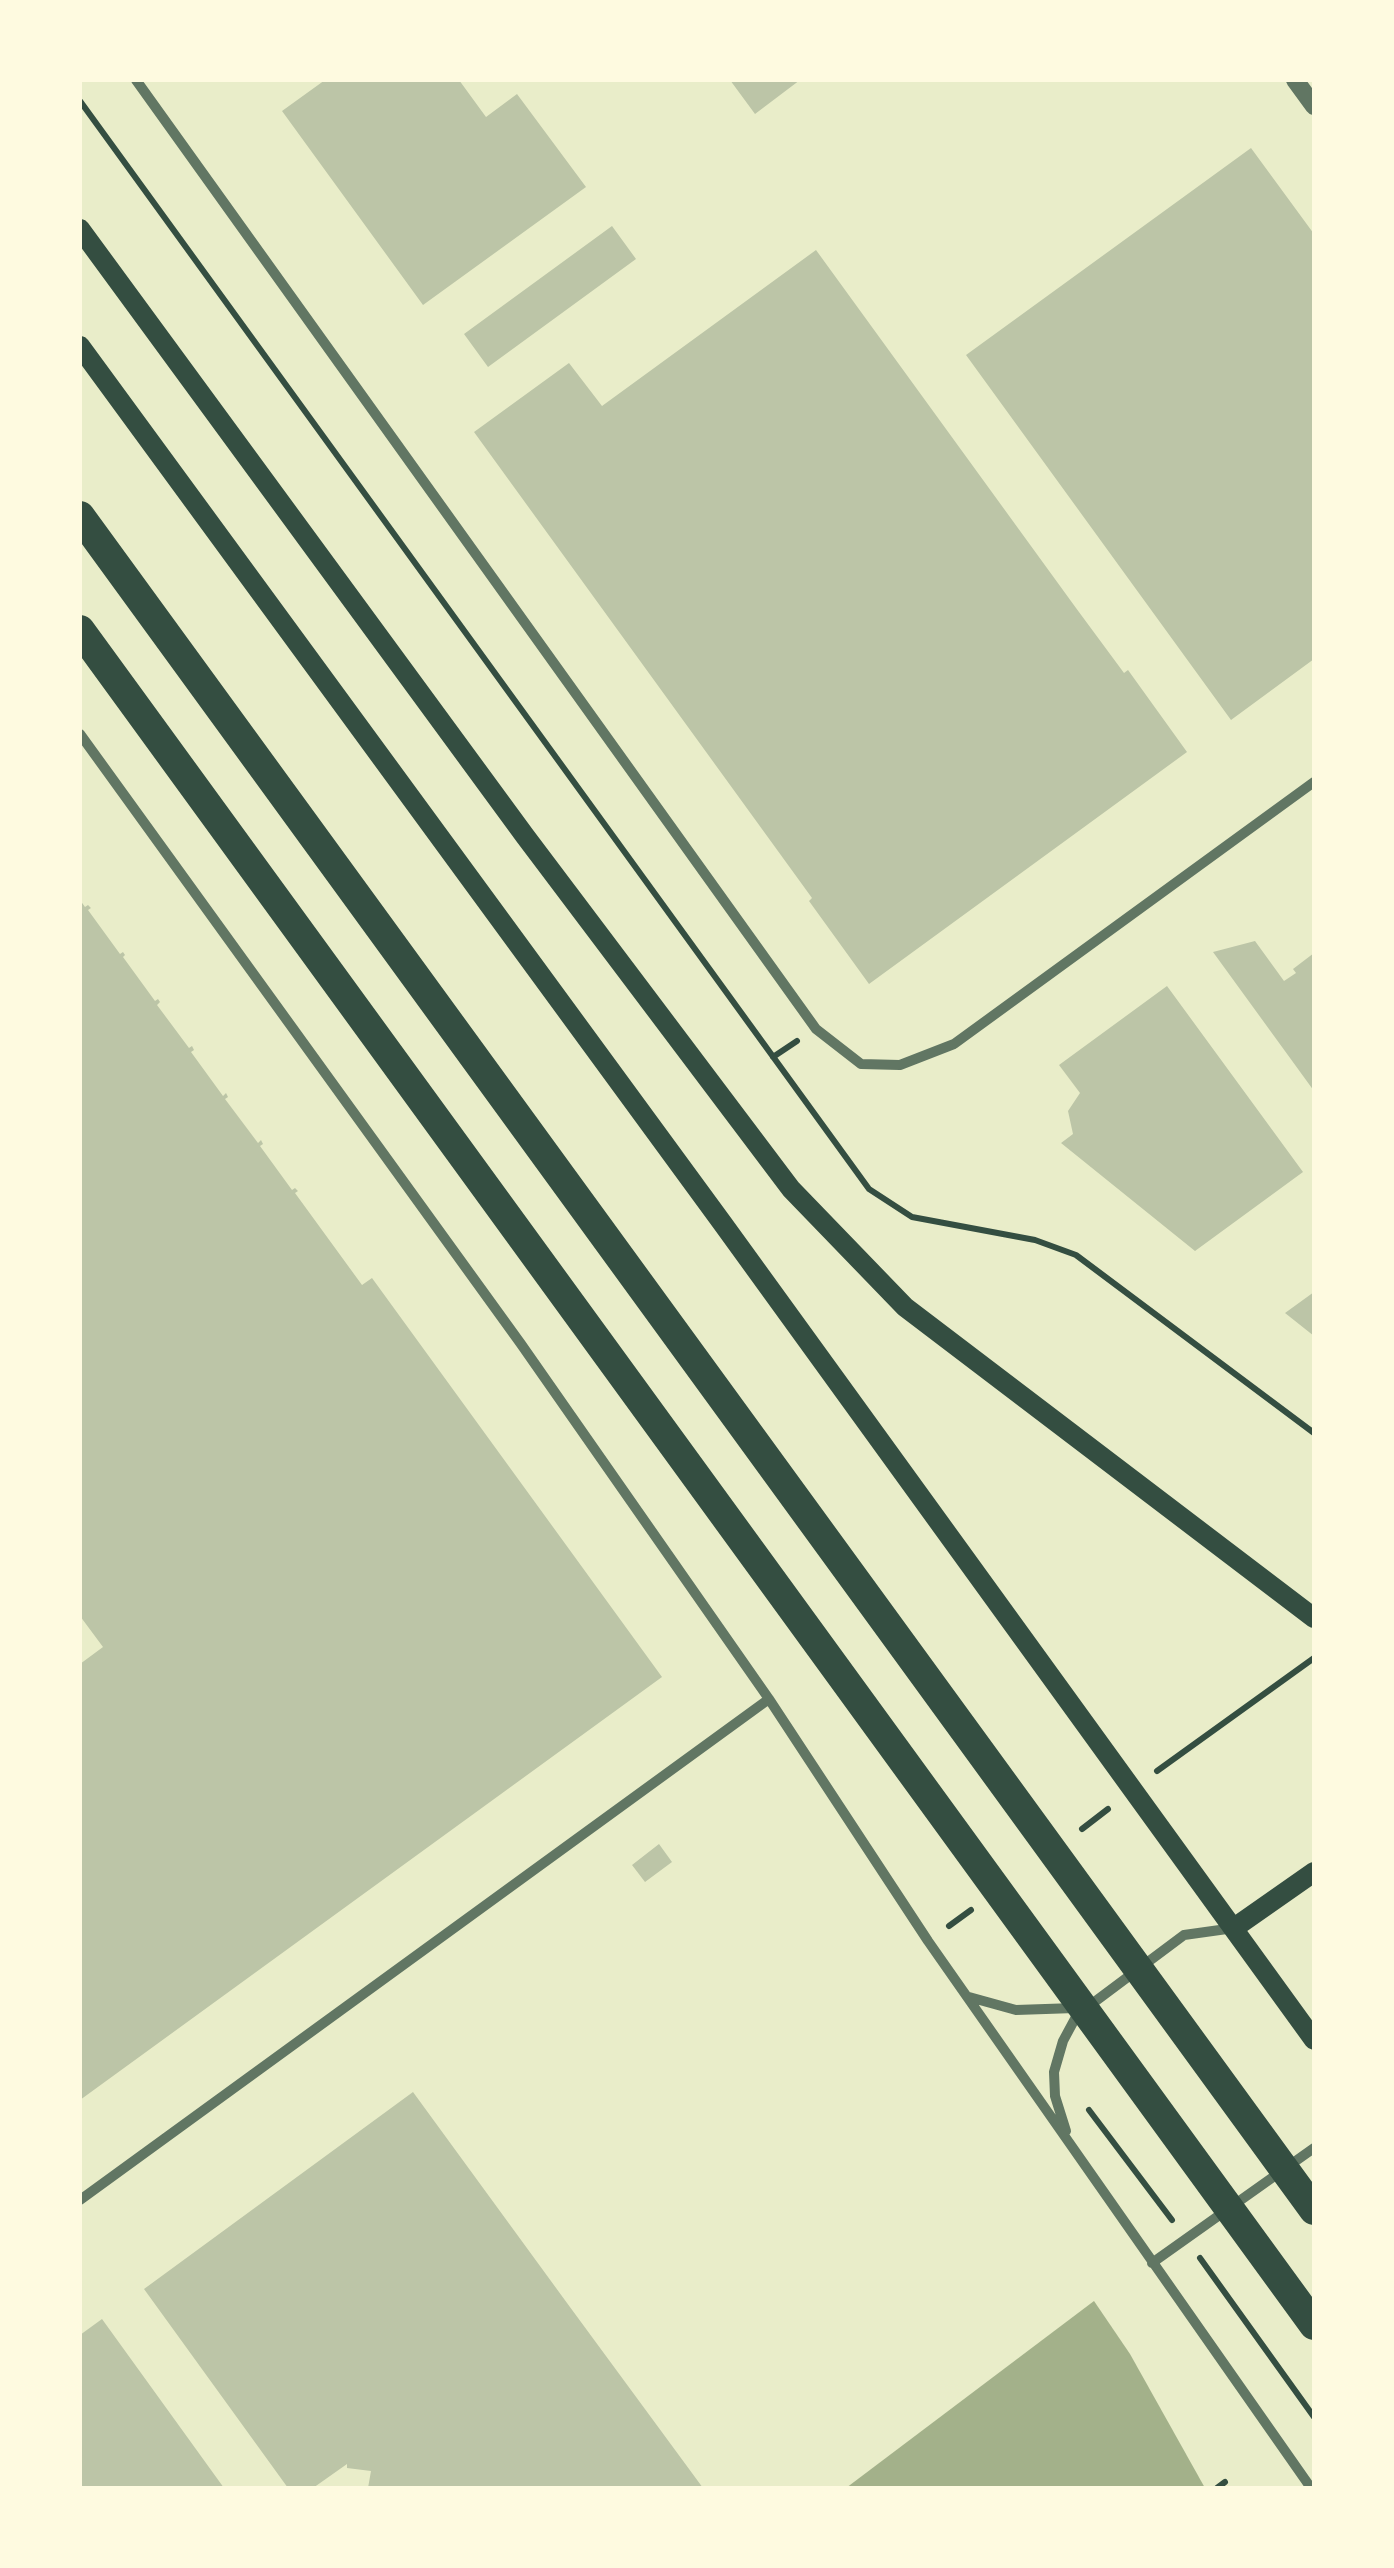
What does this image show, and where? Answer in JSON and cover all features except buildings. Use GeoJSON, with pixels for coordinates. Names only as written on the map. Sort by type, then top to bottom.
{"type":"FeatureCollection","features":[{"type":"Feature","properties":{"kind":"highway"},"geometry":{"type":"LineString","coordinates":[[80,516],[1314,2210]]}},
{"type":"Feature","properties":{"kind":"highway"},"geometry":{"type":"LineString","coordinates":[[80,630],[1314,2325]]}},
{"type":"Feature","properties":{"kind":"main road"},"geometry":{"type":"LineString","coordinates":[[80,230],[525,836],[791,1189],[906,1308],[1314,1618]]}},
{"type":"Feature","properties":{"kind":"main road"},"geometry":{"type":"LineString","coordinates":[[80,346],[1314,2040]]}},
{"type":"Feature","properties":{"kind":"main road"},"geometry":{"type":"LineString","coordinates":[[1234,1928],[1314,1872]]}},
{"type":"Feature","properties":{"kind":"street"},"geometry":{"type":"LineString","coordinates":[[136,80],[816,1029],[861,1064],[900,1065],[954,1044],[1314,782]]}},
{"type":"Feature","properties":{"kind":"street"},"geometry":{"type":"LineString","coordinates":[[1295,80],[1314,106]]}},
{"type":"Feature","properties":{"kind":"street"},"geometry":{"type":"LineString","coordinates":[[80,734],[522,1344],[768,1699],[928,1941],[1311,2488]]}},
{"type":"Feature","properties":{"kind":"street"},"geometry":{"type":"LineString","coordinates":[[80,2200],[768,1699]]}},
{"type":"Feature","properties":{"kind":"street"},"geometry":{"type":"LineString","coordinates":[[1080,2159],[1062,2124],[1054,2072],[1063,2042],[1086,2005],[1184,1935],[1234,1928]]}},
{"type":"Feature","properties":{"kind":"street"},"geometry":{"type":"LineString","coordinates":[[967,1996],[1016,2010],[1042,2012],[1086,2005]]}},
{"type":"Feature","properties":{"kind":"street"},"geometry":{"type":"LineString","coordinates":[[1152,2264],[1314,2148]]}},
{"type":"Feature","properties":{"kind":"path"},"geometry":{"type":"LineString","coordinates":[[1134,1790],[1188,1746],[1314,1658]]}},
{"type":"Feature","properties":{"kind":"path"},"geometry":{"type":"LineString","coordinates":[[1216,2488],[1225,2482]]}},
{"type":"Feature","properties":{"kind":"shaded area"},"geometry":{"type":"Polygon","coordinates":[[[1094,2301],[1130,2354],[1205,2488],[846,2488],[1094,2301]]]}}]}
